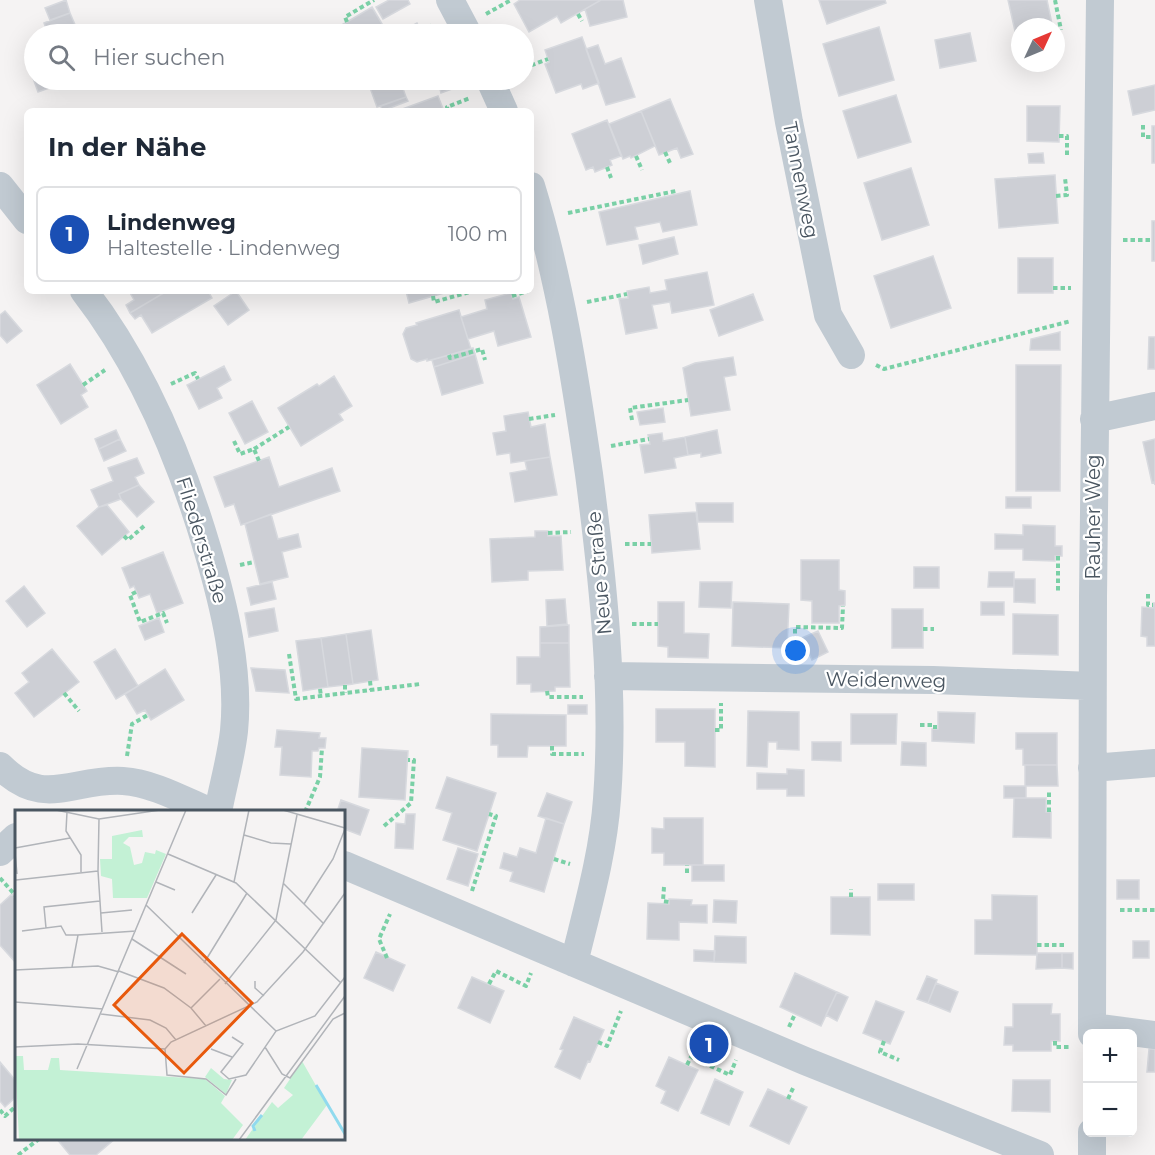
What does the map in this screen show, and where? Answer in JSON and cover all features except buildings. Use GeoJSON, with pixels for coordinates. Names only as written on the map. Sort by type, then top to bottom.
{"type":"FeatureCollection","features":[{"type":"Feature","properties":{"kind":"street"},"geometry":{"type":"LineString","coordinates":[[450,0],[463,24]]}},
{"type":"Feature","properties":{"kind":"street","name":"Tannenweg"},"geometry":{"type":"LineString","coordinates":[[768,0],[789,122],[828,315],[850,355]]}},
{"type":"Feature","properties":{"kind":"street","name":"Rauher Weg"},"geometry":{"type":"LineString","coordinates":[[1092,1029],[1094,419],[1100,0]]}},
{"type":"Feature","properties":{"kind":"street"},"geometry":{"type":"LineString","coordinates":[[481,90],[501,108]]}},
{"type":"Feature","properties":{"kind":"street"},"geometry":{"type":"LineString","coordinates":[[0,186],[24,216]]}},
{"type":"Feature","properties":{"kind":"street","name":"Neue Straße"},"geometry":{"type":"LineString","coordinates":[[534,197],[562,307],[585,450],[596,531],[608,686],[609,754],[601,853],[574,963]]}},
{"type":"Feature","properties":{"kind":"street","name":"Fliederstraße"},"geometry":{"type":"LineString","coordinates":[[86,294],[111,327],[148,395],[189,488],[219,590],[228,628],[233,676],[234,731],[218,810]]}},
{"type":"Feature","properties":{"kind":"street"},"geometry":{"type":"LineString","coordinates":[[1094,419],[1155,406]]}},
{"type":"Feature","properties":{"kind":"street","name":"Weidenweg"},"geometry":{"type":"LineString","coordinates":[[608,686],[921,680],[1092,686]]}},
{"type":"Feature","properties":{"kind":"street"},"geometry":{"type":"LineString","coordinates":[[1092,768],[1155,763]]}},
{"type":"Feature","properties":{"kind":"street"},"geometry":{"type":"LineString","coordinates":[[0,766],[42,801],[122,781],[139,784],[206,810]]}},
{"type":"Feature","properties":{"kind":"street"},"geometry":{"type":"LineString","coordinates":[[0,852],[15,838]]}},
{"type":"Feature","properties":{"kind":"street"},"geometry":{"type":"LineString","coordinates":[[345,865],[746,1036],[1040,1155]]}},
{"type":"Feature","properties":{"kind":"street"},"geometry":{"type":"LineString","coordinates":[[1137,1034],[1155,1035]]}},
{"type":"Feature","properties":{"kind":"street"},"geometry":{"type":"LineString","coordinates":[[1092,1137],[1092,1155]]}},
{"type":"Feature","properties":{"kind":"path"},"geometry":{"type":"LineString","coordinates":[[347,22],[345,17],[374,0]]}},
{"type":"Feature","properties":{"kind":"path"},"geometry":{"type":"LineString","coordinates":[[1055,0],[1059,18]]}},
{"type":"Feature","properties":{"kind":"path"},"geometry":{"type":"LineString","coordinates":[[578,14],[582,21]]}},
{"type":"Feature","properties":{"kind":"path"},"geometry":{"type":"LineString","coordinates":[[534,64],[548,59]]}},
{"type":"Feature","properties":{"kind":"path"},"geometry":{"type":"LineString","coordinates":[[447,108],[478,90]]}},
{"type":"Feature","properties":{"kind":"path"},"geometry":{"type":"LineString","coordinates":[[1143,125],[1143,137],[1152,136]]}},
{"type":"Feature","properties":{"kind":"path"},"geometry":{"type":"LineString","coordinates":[[1059,136],[1067,136],[1067,156]]}},
{"type":"Feature","properties":{"kind":"path"},"geometry":{"type":"LineString","coordinates":[[666,152],[670,163]]}},
{"type":"Feature","properties":{"kind":"path"},"geometry":{"type":"LineString","coordinates":[[636,156],[642,170]]}},
{"type":"Feature","properties":{"kind":"path"},"geometry":{"type":"LineString","coordinates":[[607,167],[611,177]]}},
{"type":"Feature","properties":{"kind":"path"},"geometry":{"type":"LineString","coordinates":[[1056,196],[1067,195],[1065,178]]}},
{"type":"Feature","properties":{"kind":"path"},"geometry":{"type":"LineString","coordinates":[[540,219],[613,206],[676,191],[677,194]]}},
{"type":"Feature","properties":{"kind":"path"},"geometry":{"type":"LineString","coordinates":[[433,296],[434,302],[462,294]]}},
{"type":"Feature","properties":{"kind":"path"},"geometry":{"type":"LineString","coordinates":[[513,296],[519,294]]}},
{"type":"Feature","properties":{"kind":"path"},"geometry":{"type":"LineString","coordinates":[[562,307],[627,294]]}},
{"type":"Feature","properties":{"kind":"path"},"geometry":{"type":"LineString","coordinates":[[884,369],[1074,320],[1096,318]]}},
{"type":"Feature","properties":{"kind":"path"},"geometry":{"type":"LineString","coordinates":[[449,355],[450,358],[482,349],[485,360]]}},
{"type":"Feature","properties":{"kind":"path"},"geometry":{"type":"LineString","coordinates":[[632,420],[630,408],[688,400]]}},
{"type":"Feature","properties":{"kind":"path"},"geometry":{"type":"LineString","coordinates":[[234,441],[240,454],[289,427]]}},
{"type":"Feature","properties":{"kind":"path"},"geometry":{"type":"LineString","coordinates":[[585,450],[649,439]]}},
{"type":"Feature","properties":{"kind":"path"},"geometry":{"type":"LineString","coordinates":[[254,448],[259,461]]}},
{"type":"Feature","properties":{"kind":"path"},"geometry":{"type":"LineString","coordinates":[[124,536],[129,540],[144,526]]}},
{"type":"Feature","properties":{"kind":"path"},"geometry":{"type":"LineString","coordinates":[[1058,556],[1058,591]]}},
{"type":"Feature","properties":{"kind":"path"},"geometry":{"type":"LineString","coordinates":[[136,592],[130,595],[140,622],[163,613],[167,623]]}},
{"type":"Feature","properties":{"kind":"path"},"geometry":{"type":"LineString","coordinates":[[1149,594],[1148,605],[1153,605]]}},
{"type":"Feature","properties":{"kind":"path"},"geometry":{"type":"LineString","coordinates":[[795,641],[795,627],[842,628],[843,606]]}},
{"type":"Feature","properties":{"kind":"path"},"geometry":{"type":"LineString","coordinates":[[923,629],[934,629]]}},
{"type":"Feature","properties":{"kind":"path"},"geometry":{"type":"LineString","coordinates":[[289,654],[296,699],[420,684]]}},
{"type":"Feature","properties":{"kind":"path"},"geometry":{"type":"LineString","coordinates":[[370,681],[371,690]]}},
{"type":"Feature","properties":{"kind":"path"},"geometry":{"type":"LineString","coordinates":[[345,685],[345,693]]}},
{"type":"Feature","properties":{"kind":"path"},"geometry":{"type":"LineString","coordinates":[[547,691],[548,697],[608,686]]}},
{"type":"Feature","properties":{"kind":"path"},"geometry":{"type":"LineString","coordinates":[[320,688],[321,696]]}},
{"type":"Feature","properties":{"kind":"path"},"geometry":{"type":"LineString","coordinates":[[64,693],[79,711]]}},
{"type":"Feature","properties":{"kind":"path"},"geometry":{"type":"LineString","coordinates":[[122,781],[132,724],[148,715]]}},
{"type":"Feature","properties":{"kind":"path"},"geometry":{"type":"LineString","coordinates":[[920,725],[935,725],[935,729]]}},
{"type":"Feature","properties":{"kind":"path"},"geometry":{"type":"LineString","coordinates":[[552,746],[552,754],[609,754]]}},
{"type":"Feature","properties":{"kind":"path"},"geometry":{"type":"LineString","coordinates":[[306,810],[320,777],[322,748]]}},
{"type":"Feature","properties":{"kind":"path"},"geometry":{"type":"LineString","coordinates":[[384,826],[411,803],[414,760],[408,760]]}},
{"type":"Feature","properties":{"kind":"path"},"geometry":{"type":"LineString","coordinates":[[406,780],[413,780]]}},
{"type":"Feature","properties":{"kind":"path"},"geometry":{"type":"LineString","coordinates":[[1049,792],[1049,812]]}},
{"type":"Feature","properties":{"kind":"path"},"geometry":{"type":"LineString","coordinates":[[464,916],[496,816],[489,814]]}},
{"type":"Feature","properties":{"kind":"path"},"geometry":{"type":"LineString","coordinates":[[687,865],[687,873]]}},
{"type":"Feature","properties":{"kind":"path"},"geometry":{"type":"LineString","coordinates":[[0,877],[15,895]]}},
{"type":"Feature","properties":{"kind":"path"},"geometry":{"type":"LineString","coordinates":[[664,887],[663,901],[669,902]]}},
{"type":"Feature","properties":{"kind":"path"},"geometry":{"type":"LineString","coordinates":[[387,958],[379,939],[400,889]]}},
{"type":"Feature","properties":{"kind":"path"},"geometry":{"type":"LineString","coordinates":[[851,889],[851,897]]}},
{"type":"Feature","properties":{"kind":"path"},"geometry":{"type":"LineString","coordinates":[[1092,910],[1155,910]]}},
{"type":"Feature","properties":{"kind":"path"},"geometry":{"type":"LineString","coordinates":[[489,984],[496,971],[526,986],[541,949]]}},
{"type":"Feature","properties":{"kind":"path"},"geometry":{"type":"LineString","coordinates":[[598,1042],[607,1046],[631,987]]}},
{"type":"Feature","properties":{"kind":"path"},"geometry":{"type":"LineString","coordinates":[[687,1065],[691,1057],[730,1075],[746,1036]]}},
{"type":"Feature","properties":{"kind":"path"},"geometry":{"type":"LineString","coordinates":[[884,1041],[880,1052],[899,1060]]}},
{"type":"Feature","properties":{"kind":"path"},"geometry":{"type":"LineString","coordinates":[[0,1110],[5,1116],[15,1107]]}},
{"type":"Feature","properties":{"kind":"path"},"geometry":{"type":"LineString","coordinates":[[18,1155],[38,1140]]}},
{"type":"Feature","properties":{"kind":"place","name":"Lindenweg"},"geometry":{"type":"Point","coordinates":[709,1044]}}]}
